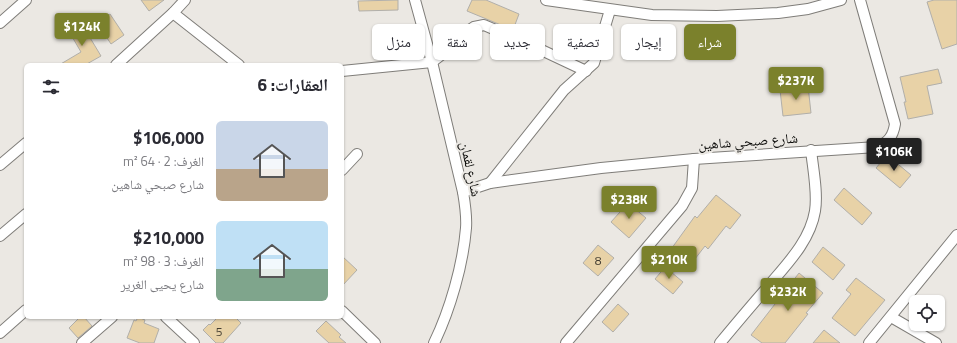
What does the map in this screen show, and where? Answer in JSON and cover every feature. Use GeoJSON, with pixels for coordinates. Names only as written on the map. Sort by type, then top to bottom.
{"type":"FeatureCollection","features":[{"type":"Feature","properties":{"kind":"street"},"geometry":{"type":"LineString","coordinates":[[0,23],[26,0]]}},
{"type":"Feature","properties":{"kind":"street"},"geometry":{"type":"LineString","coordinates":[[118,63],[173,13],[185,0]]}},
{"type":"Feature","properties":{"kind":"street","name":"شارع لقمان"},"geometry":{"type":"LineString","coordinates":[[416,0],[463,192],[466,212],[466,228],[459,267],[440,330],[434,343]]}},
{"type":"Feature","properties":{"kind":"street"},"geometry":{"type":"LineString","coordinates":[[546,0],[652,15],[717,16],[778,13],[808,9],[841,0]]}},
{"type":"Feature","properties":{"kind":"street","name":"شارع صبحي شاهين"},"geometry":{"type":"LineString","coordinates":[[463,192],[490,183],[601,168],[811,150],[877,147],[885,144],[891,138],[895,124],[860,0]]}},
{"type":"Feature","properties":{"kind":"street"},"geometry":{"type":"LineString","coordinates":[[490,183],[564,90],[594,63],[610,10]]}},
{"type":"Feature","properties":{"kind":"street"},"geometry":{"type":"LineString","coordinates":[[173,13],[236,63]]}},
{"type":"Feature","properties":{"kind":"street"},"geometry":{"type":"LineString","coordinates":[[344,71],[432,62],[474,26],[484,25],[586,71]]}},
{"type":"Feature","properties":{"kind":"street"},"geometry":{"type":"LineString","coordinates":[[0,165],[24,145]]}},
{"type":"Feature","properties":{"kind":"street"},"geometry":{"type":"LineString","coordinates":[[720,343],[791,259],[805,240],[812,225],[816,209],[815,182],[811,150]]}},
{"type":"Feature","properties":{"kind":"street"},"geometry":{"type":"LineString","coordinates":[[344,168],[357,154]]}},
{"type":"Feature","properties":{"kind":"street"},"geometry":{"type":"LineString","coordinates":[[566,343],[682,206],[692,188],[694,159]]}},
{"type":"Feature","properties":{"kind":"street"},"geometry":{"type":"LineString","coordinates":[[0,236],[24,216]]}},
{"type":"Feature","properties":{"kind":"street"},"geometry":{"type":"LineString","coordinates":[[869,343],[957,235]]}},
{"type":"Feature","properties":{"kind":"street"},"geometry":{"type":"LineString","coordinates":[[0,333],[24,312]]}},
{"type":"Feature","properties":{"kind":"street"},"geometry":{"type":"LineString","coordinates":[[344,313],[375,343]]}},
{"type":"Feature","properties":{"kind":"street"},"geometry":{"type":"LineString","coordinates":[[891,317],[936,343]]}},
{"type":"Feature","properties":{"kind":"street"},"geometry":{"type":"LineString","coordinates":[[86,342],[110,319]]}},
{"type":"Feature","properties":{"kind":"street"},"geometry":{"type":"LineString","coordinates":[[168,319],[194,343]]}},
{"type":"Feature","properties":{"kind":"building"},"geometry":{"type":"Polygon","coordinates":[[[141,0],[164,0],[149,11],[141,0]]]}},
{"type":"Feature","properties":{"kind":"building"},"geometry":{"type":"Polygon","coordinates":[[[398,0],[398,10],[359,11],[358,1],[398,0]]]}},
{"type":"Feature","properties":{"kind":"building"},"geometry":{"type":"Polygon","coordinates":[[[472,0],[486,0],[519,14],[515,24],[498,24],[467,11],[472,0]]]}},
{"type":"Feature","properties":{"kind":"building"},"geometry":{"type":"Polygon","coordinates":[[[934,0],[957,0],[957,44],[942,49],[927,2],[934,0]]]}},
{"type":"Feature","properties":{"kind":"building"},"geometry":{"type":"Polygon","coordinates":[[[110,14],[124,35],[111,44],[97,23],[110,14]]]}},
{"type":"Feature","properties":{"kind":"building"},"geometry":{"type":"Polygon","coordinates":[[[80,21],[101,56],[89,63],[62,63],[81,52],[67,28],[80,21]]]}},
{"type":"Feature","properties":{"kind":"building"},"geometry":{"type":"Polygon","coordinates":[[[938,69],[942,83],[927,86],[933,114],[908,119],[904,102],[906,102],[900,77],[938,69]]]}},
{"type":"Feature","properties":{"kind":"building"},"geometry":{"type":"Polygon","coordinates":[[[808,86],[811,113],[783,116],[780,90],[808,86]]]}},
{"type":"Feature","properties":{"kind":"building"},"geometry":{"type":"Polygon","coordinates":[[[887,155],[911,175],[900,188],[876,168],[887,155]]]}},
{"type":"Feature","properties":{"kind":"building"},"geometry":{"type":"Polygon","coordinates":[[[844,188],[872,213],[862,225],[834,200],[844,188]]]}},
{"type":"Feature","properties":{"kind":"building"},"geometry":{"type":"Polygon","coordinates":[[[716,195],[741,215],[730,229],[726,226],[708,249],[705,246],[688,268],[669,252],[695,216],[697,218],[716,195]]]}},
{"type":"Feature","properties":{"kind":"building"},"geometry":{"type":"Polygon","coordinates":[[[628,203],[646,218],[629,238],[611,222],[628,203]]]}},
{"type":"Feature","properties":{"kind":"building"},"geometry":{"type":"Polygon","coordinates":[[[598,245],[614,258],[598,276],[583,263],[598,245]]]}},
{"type":"Feature","properties":{"kind":"building"},"geometry":{"type":"Polygon","coordinates":[[[823,247],[845,265],[833,280],[812,262],[823,247]]]}},
{"type":"Feature","properties":{"kind":"building"},"geometry":{"type":"Polygon","coordinates":[[[344,258],[357,270],[344,284],[344,258]]]}},
{"type":"Feature","properties":{"kind":"building"},"geometry":{"type":"Polygon","coordinates":[[[665,267],[683,282],[673,294],[655,279],[665,267]]]}},
{"type":"Feature","properties":{"kind":"building"},"geometry":{"type":"Polygon","coordinates":[[[799,273],[823,293],[806,313],[808,314],[785,343],[762,343],[751,335],[799,273]]]}},
{"type":"Feature","properties":{"kind":"building"},"geometry":{"type":"Polygon","coordinates":[[[856,278],[885,300],[855,336],[832,318],[851,294],[846,290],[856,278]]]}},
{"type":"Feature","properties":{"kind":"building"},"geometry":{"type":"Polygon","coordinates":[[[618,304],[629,314],[613,332],[602,322],[618,304]]]}},
{"type":"Feature","properties":{"kind":"building"},"geometry":{"type":"Polygon","coordinates":[[[78,319],[86,319],[92,326],[78,338],[69,328],[78,319]]]}},
{"type":"Feature","properties":{"kind":"building"},"geometry":{"type":"Polygon","coordinates":[[[137,319],[143,319],[145,320],[144,323],[159,329],[154,343],[140,343],[127,338],[134,320],[136,321],[137,319]]]}},
{"type":"Feature","properties":{"kind":"building"},"geometry":{"type":"Polygon","coordinates":[[[216,319],[237,319],[241,323],[223,343],[216,343],[203,330],[209,324],[210,325],[216,319]]]}},
{"type":"Feature","properties":{"kind":"building"},"geometry":{"type":"Polygon","coordinates":[[[326,321],[341,335],[339,337],[346,343],[329,343],[316,331],[326,321]]]}},
{"type":"Feature","properties":{"kind":"building"},"geometry":{"type":"Polygon","coordinates":[[[824,330],[840,343],[813,343],[824,330]]]}}]}
